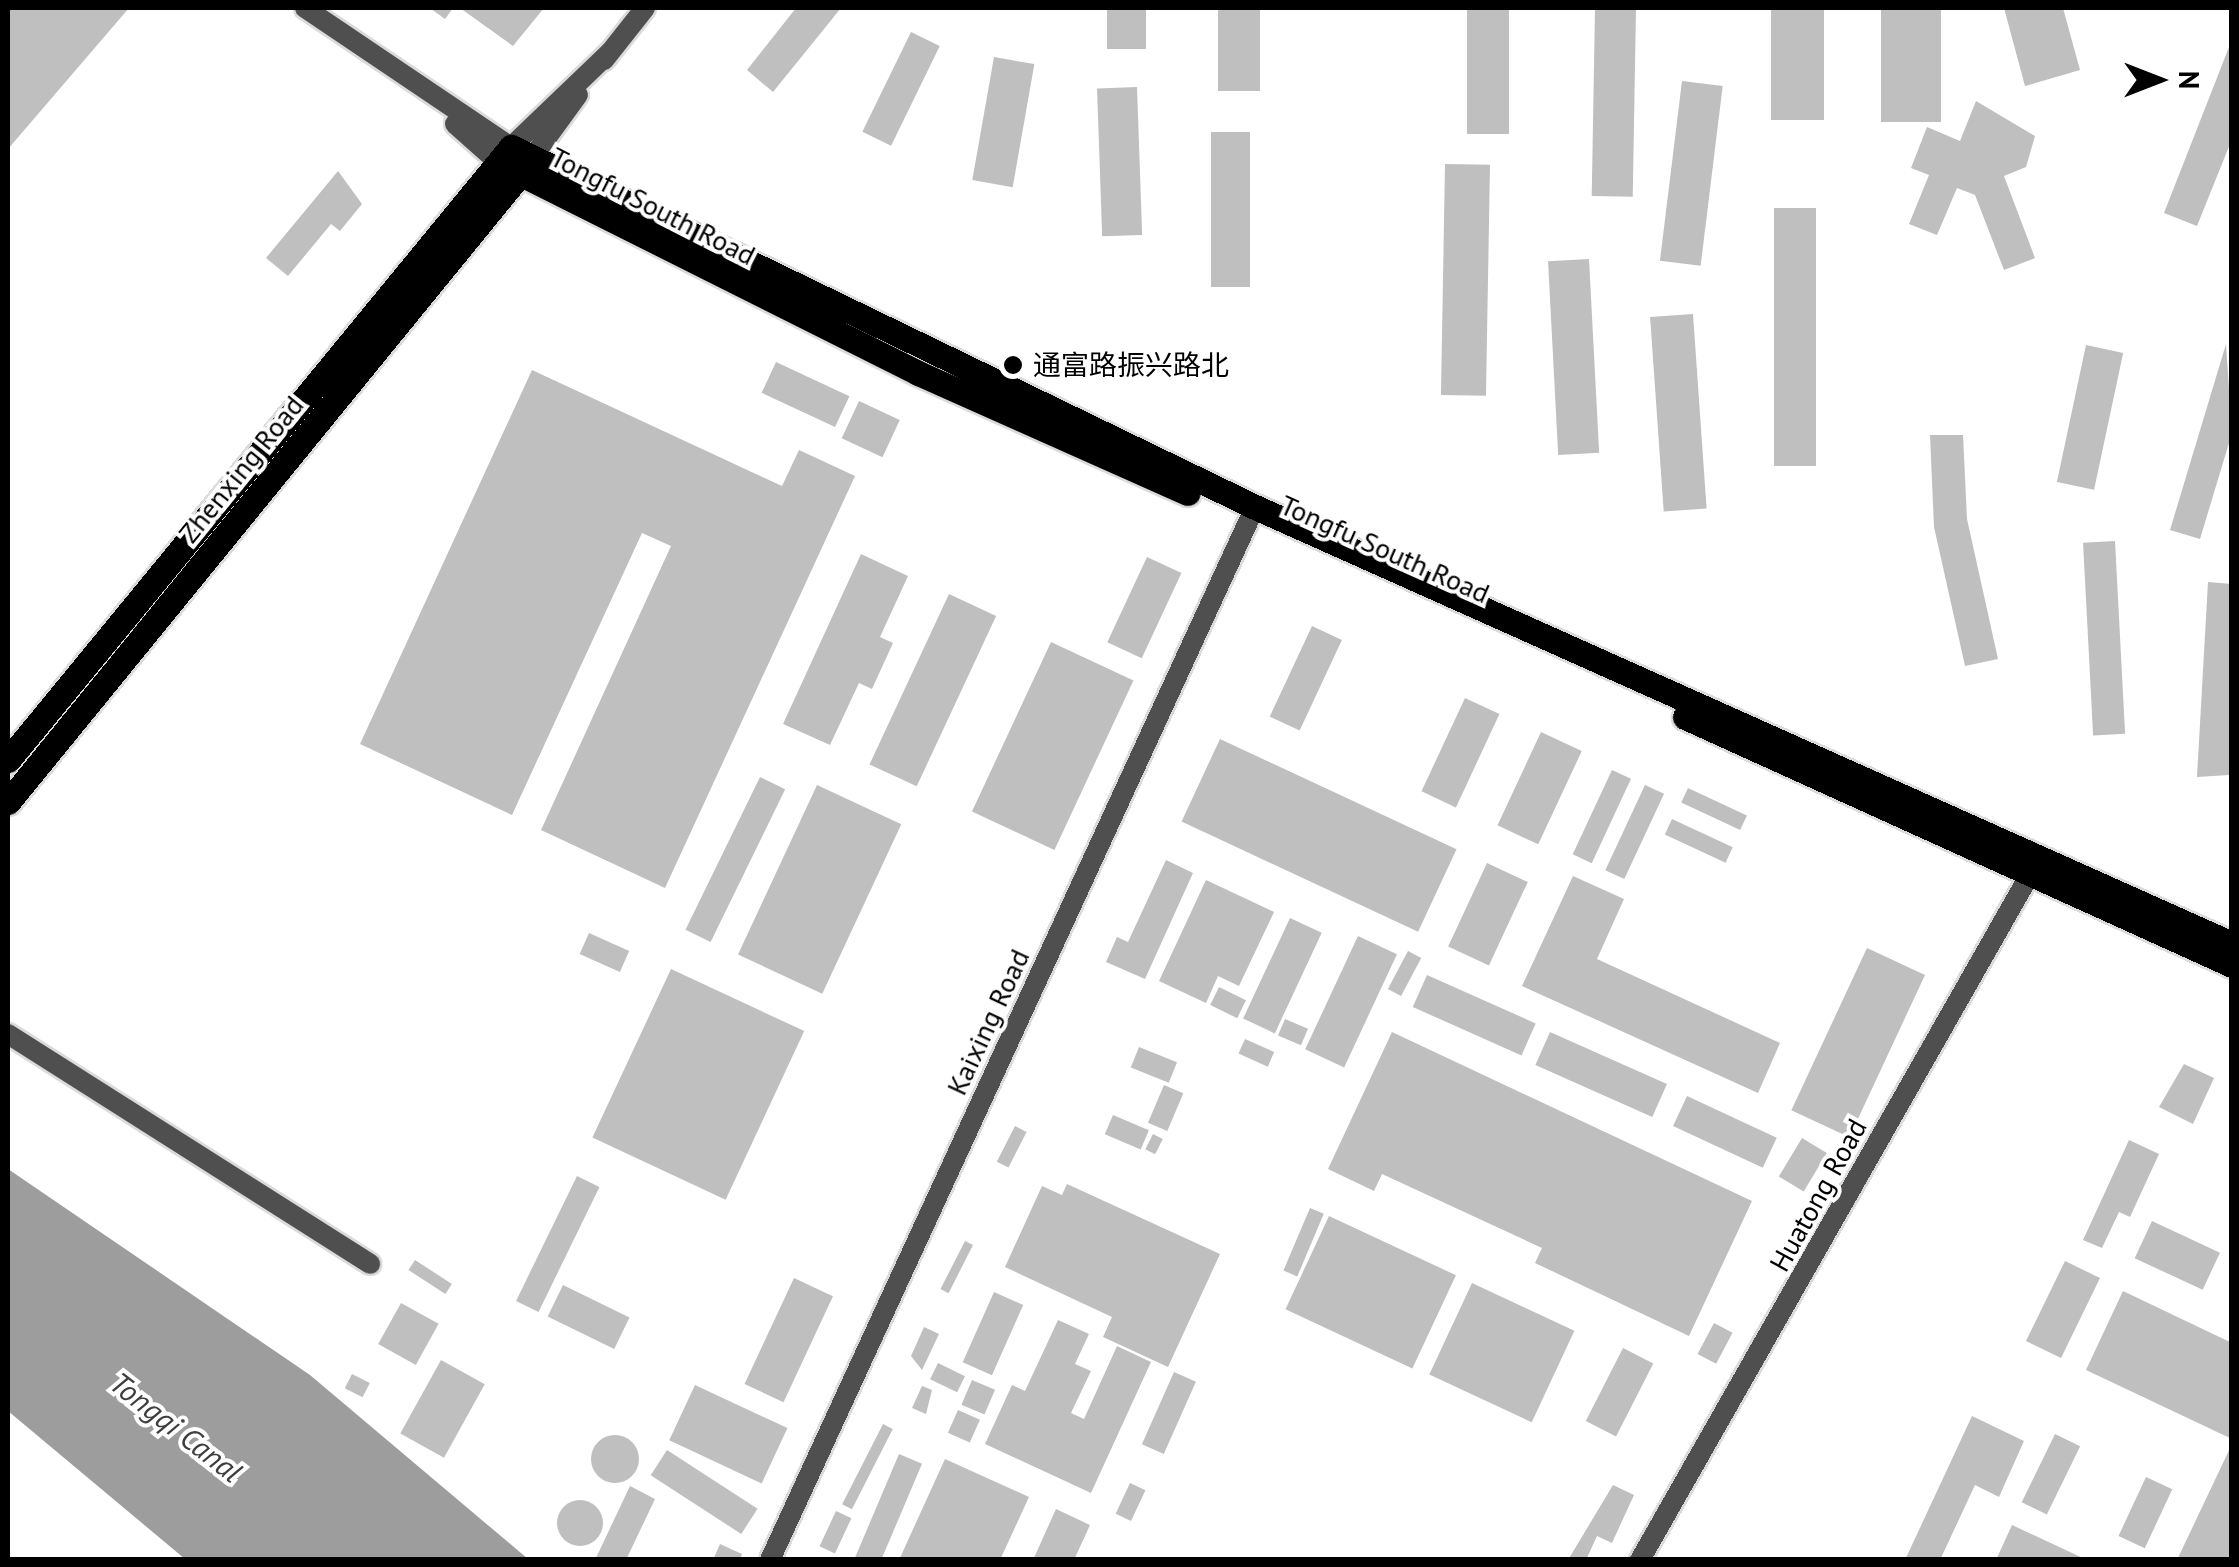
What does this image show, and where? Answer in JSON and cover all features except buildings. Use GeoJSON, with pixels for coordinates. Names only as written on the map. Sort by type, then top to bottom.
{"type":"FeatureCollection","features":[{"type":"Feature","properties":{"kind":"main road","name":"Tongfu South Road"},"geometry":{"type":"LineString","coordinates":[[516,160],[918,373],[1252,514],[2036,864],[2232,944]]}},
{"type":"Feature","properties":{"kind":"main road","name":"Zhenxing Road"},"geometry":{"type":"LineString","coordinates":[[8,760],[516,160]]}},
{"type":"Feature","properties":{"kind":"main road","name":"Zhenxing Road"},"geometry":{"type":"LineString","coordinates":[[8,802],[516,160]]}},
{"type":"Feature","properties":{"kind":"main road","name":"Tongfu South Road"},"geometry":{"type":"LineString","coordinates":[[2036,864],[2232,965]]}},
{"type":"Feature","properties":{"kind":"street","name":"Tongfu South Road"},"geometry":{"type":"LineString","coordinates":[[305,8],[516,160]]}},
{"type":"Feature","properties":{"kind":"street"},"geometry":{"type":"LineString","coordinates":[[516,160],[645,8]]}},
{"type":"Feature","properties":{"kind":"street","name":"Kaixing Road"},"geometry":{"type":"LineString","coordinates":[[770,1560],[1252,514]]}},
{"type":"Feature","properties":{"kind":"street","name":"Huatong Road"},"geometry":{"type":"LineString","coordinates":[[1640,1560],[2036,864]]}},
{"type":"Feature","properties":{"kind":"street"},"geometry":{"type":"LineString","coordinates":[[8,1034],[370,1264]]}},
{"type":"Feature","properties":{"kind":"water","name":"Tongqi Canal"},"geometry":{"type":"Polygon","coordinates":[[[8,1169],[310,1375],[528,1559],[185,1559],[8,1411],[8,1169]]]}},
{"type":"Feature","properties":{"kind":"place","name":"通富路振兴路北"},"geometry":{"type":"Point","coordinates":[1013,365]}}]}
